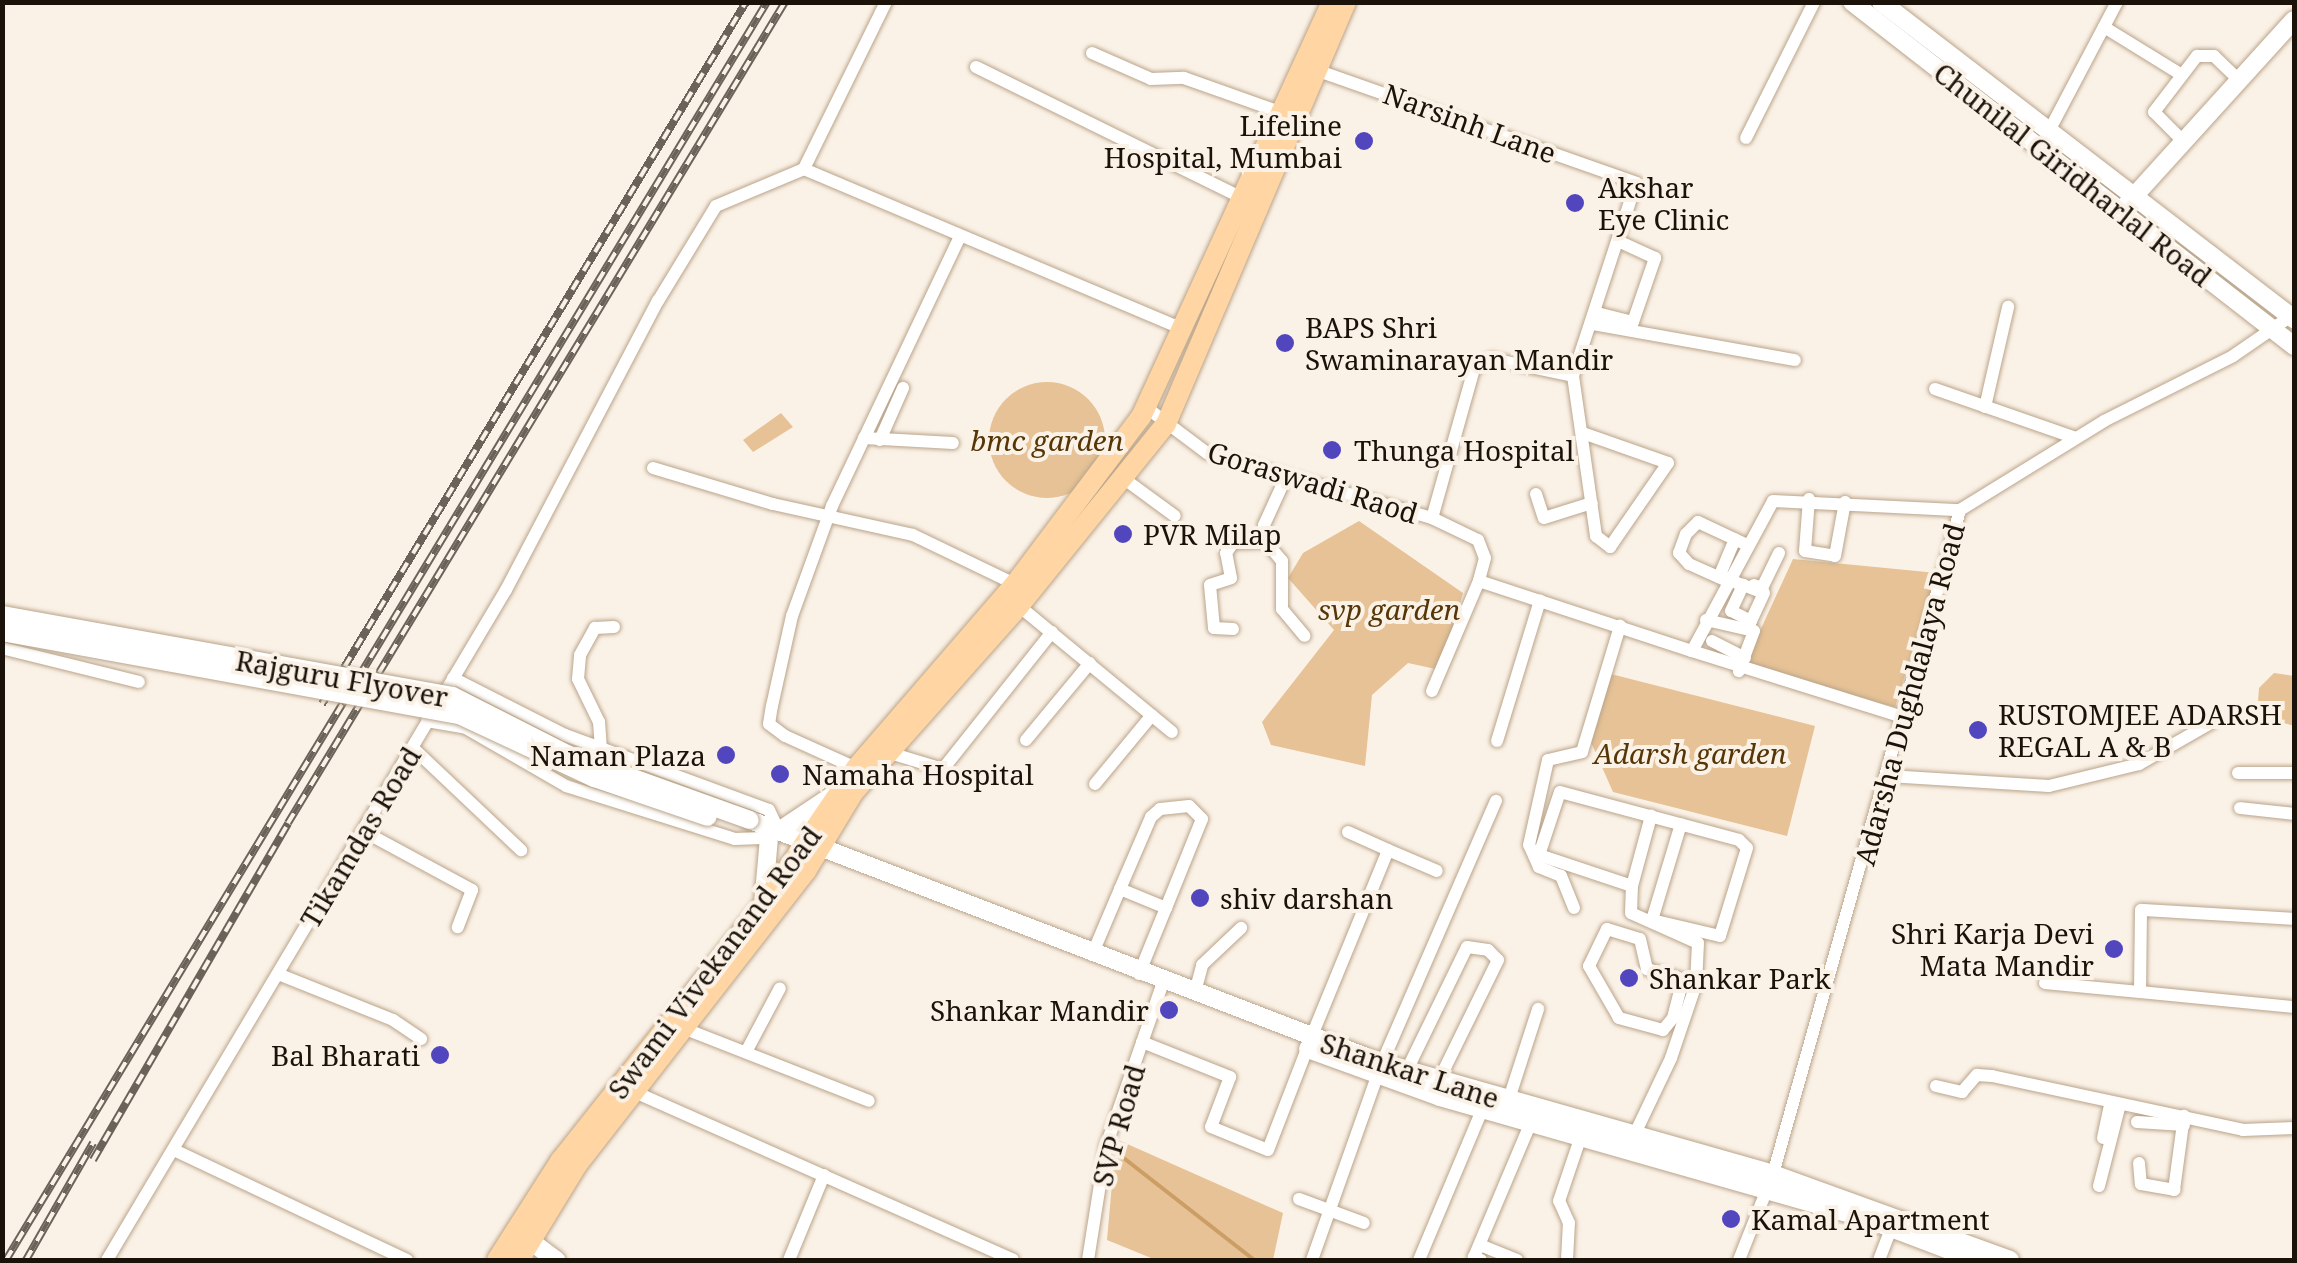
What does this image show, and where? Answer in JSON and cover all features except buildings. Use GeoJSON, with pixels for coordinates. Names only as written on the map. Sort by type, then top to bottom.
{"type":"FeatureCollection","features":[{"type":"Feature","properties":{"kind":"main road","name":"Swami Vivekanand Road"},"geometry":{"type":"LineString","coordinates":[[497,1260],[524,1236],[688,1030],[853,793],[1018,606],[1166,424],[1311,68],[1332,2]]}},
{"type":"Feature","properties":{"kind":"main road","name":"Swami Vivekanand Road"},"geometry":{"type":"LineString","coordinates":[[520,1260],[524,1236],[560,1160],[810,851],[837,792],[1016,584],[1147,408],[1283,113],[1346,2]]}},
{"type":"Feature","properties":{"kind":"main road","name":"Chunilal Giridharlal Road"},"geometry":{"type":"LineString","coordinates":[[1852,2],[2127,204],[2293,318]]}},
{"type":"Feature","properties":{"kind":"main road","name":"Chunilal Giridharlal Road"},"geometry":{"type":"LineString","coordinates":[[1881,2],[2049,131],[2127,204],[2294,346]]}},
{"type":"Feature","properties":{"kind":"main road"},"geometry":{"type":"LineString","coordinates":[[2127,204],[2294,20]]}},
{"type":"Feature","properties":{"kind":"main road","name":"Rajguru Flyover"},"geometry":{"type":"LineString","coordinates":[[2,615],[453,696],[569,755],[810,851]]}},
{"type":"Feature","properties":{"kind":"main road","name":"Rajguru Flyover"},"geometry":{"type":"LineString","coordinates":[[2,632],[449,713],[594,778],[748,825]]}},
{"type":"Feature","properties":{"kind":"main road"},"geometry":{"type":"LineString","coordinates":[[764,905],[774,835],[837,792]]}},
{"type":"Feature","properties":{"kind":"main road","name":"Shankar Lane"},"geometry":{"type":"LineString","coordinates":[[810,851],[1139,974],[1162,987],[1196,992],[1309,1043]]}},
{"type":"Feature","properties":{"kind":"main road","name":"Shankar Lane"},"geometry":{"type":"LineString","coordinates":[[810,851],[1380,1070],[1485,1103],[1508,1102],[1770,1181],[2010,1260]]}},
{"type":"Feature","properties":{"kind":"main road","name":"Shankar Lane"},"geometry":{"type":"LineString","coordinates":[[1380,1070],[1406,1072],[1438,1082],[1531,1122],[1581,1136],[1631,1142]]}},
{"type":"Feature","properties":{"kind":"main road","name":"Shankar Lane"},"geometry":{"type":"LineString","coordinates":[[1893,1222],[1975,1260]]}},
{"type":"Feature","properties":{"kind":"main road"},"geometry":{"type":"LineString","coordinates":[[524,1236],[556,1260]]}},
{"type":"Feature","properties":{"kind":"street"},"geometry":{"type":"LineString","coordinates":[[886,2],[804,169],[1183,330]]}},
{"type":"Feature","properties":{"kind":"street"},"geometry":{"type":"LineString","coordinates":[[1746,138],[1814,2]]}},
{"type":"Feature","properties":{"kind":"street"},"geometry":{"type":"LineString","coordinates":[[2049,131],[2117,2]]}},
{"type":"Feature","properties":{"kind":"street"},"geometry":{"type":"LineString","coordinates":[[2104,28],[2177,72]]}},
{"type":"Feature","properties":{"kind":"street"},"geometry":{"type":"LineString","coordinates":[[1092,54],[1151,79],[1184,78],[1283,113]]}},
{"type":"Feature","properties":{"kind":"street"},"geometry":{"type":"LineString","coordinates":[[2184,142],[2154,112],[2197,56],[2214,56],[2240,81]]}},
{"type":"Feature","properties":{"kind":"street"},"geometry":{"type":"LineString","coordinates":[[976,68],[1246,200]]}},
{"type":"Feature","properties":{"kind":"street","name":"Narsinh Lane"},"geometry":{"type":"LineString","coordinates":[[1311,68],[1636,184],[1618,241]]}},
{"type":"Feature","properties":{"kind":"street","name":"Tikamdas Road"},"geometry":{"type":"LineString","coordinates":[[107,1260],[453,678],[658,301],[716,206],[804,169]]}},
{"type":"Feature","properties":{"kind":"street"},"geometry":{"type":"LineString","coordinates":[[856,768],[769,724],[792,616],[830,512],[900,387],[959,238]]}},
{"type":"Feature","properties":{"kind":"street"},"geometry":{"type":"LineString","coordinates":[[1584,433],[1668,463],[1617,545],[1602,544],[1596,536],[1573,376],[1618,241],[1656,258],[1634,322],[1594,319]]}},
{"type":"Feature","properties":{"kind":"street"},"geometry":{"type":"LineString","coordinates":[[1985,407],[2008,306]]}},
{"type":"Feature","properties":{"kind":"street","name":"Adarsha Dughdalaya Road"},"geometry":{"type":"LineString","coordinates":[[1740,1260],[1770,1181],[1888,776],[1960,510],[2076,438],[2293,318]]}},
{"type":"Feature","properties":{"kind":"street"},"geometry":{"type":"LineString","coordinates":[[1594,319],[1796,360]]}},
{"type":"Feature","properties":{"kind":"street"},"geometry":{"type":"LineString","coordinates":[[1432,518],[1481,361],[1573,376]]}},
{"type":"Feature","properties":{"kind":"street"},"geometry":{"type":"LineString","coordinates":[[1935,390],[2076,438]]}},
{"type":"Feature","properties":{"kind":"street","name":"Goraswadi Raod"},"geometry":{"type":"LineString","coordinates":[[1147,408],[1207,454],[1432,518],[1478,540],[1485,558],[1480,582]]}},
{"type":"Feature","properties":{"kind":"street"},"geometry":{"type":"LineString","coordinates":[[873,435],[953,442]]}},
{"type":"Feature","properties":{"kind":"street"},"geometry":{"type":"LineString","coordinates":[[653,468],[773,504],[830,512],[913,535],[1016,584]]}},
{"type":"Feature","properties":{"kind":"street"},"geometry":{"type":"LineString","coordinates":[[1286,477],[1270,502],[1266,542],[1282,560],[1282,609],[1305,636]]}},
{"type":"Feature","properties":{"kind":"street"},"geometry":{"type":"LineString","coordinates":[[1122,478],[1175,516]]}},
{"type":"Feature","properties":{"kind":"street"},"geometry":{"type":"LineString","coordinates":[[1536,494],[1544,518],[1592,502]]}},
{"type":"Feature","properties":{"kind":"street"},"geometry":{"type":"LineString","coordinates":[[1742,664],[1714,630],[1715,601],[1741,542],[1773,501],[1809,499],[1960,510]]}},
{"type":"Feature","properties":{"kind":"street"},"geometry":{"type":"LineString","coordinates":[[1809,499],[1806,551],[1835,556],[1844,502]]}},
{"type":"Feature","properties":{"kind":"street"},"geometry":{"type":"LineString","coordinates":[[1715,601],[1751,621],[1764,594],[1688,564],[1679,548],[1698,522],[1741,542]]}},
{"type":"Feature","properties":{"kind":"street"},"geometry":{"type":"LineString","coordinates":[[1233,629],[1214,628],[1210,585],[1231,578],[1226,553],[1232,543],[1266,542]]}},
{"type":"Feature","properties":{"kind":"street"},"geometry":{"type":"LineString","coordinates":[[1725,578],[1762,588],[1779,554]]}},
{"type":"Feature","properties":{"kind":"street"},"geometry":{"type":"LineString","coordinates":[[1432,691],[1480,582],[1902,717]]}},
{"type":"Feature","properties":{"kind":"street"},"geometry":{"type":"LineString","coordinates":[[1732,608],[1743,585]]}},
{"type":"Feature","properties":{"kind":"street"},"geometry":{"type":"LineString","coordinates":[[1497,741],[1540,600]]}},
{"type":"Feature","properties":{"kind":"street"},"geometry":{"type":"LineString","coordinates":[[1018,606],[1172,732]]}},
{"type":"Feature","properties":{"kind":"street"},"geometry":{"type":"LineString","coordinates":[[1692,652],[1724,619],[1754,631],[1742,664]]}},
{"type":"Feature","properties":{"kind":"street"},"geometry":{"type":"LineString","coordinates":[[1574,908],[1561,876],[1539,868],[1529,845],[1548,760],[1582,752],[1620,626]]}},
{"type":"Feature","properties":{"kind":"street"},"geometry":{"type":"LineString","coordinates":[[602,750],[599,722],[578,678],[595,628],[614,628]]}},
{"type":"Feature","properties":{"kind":"street"},"geometry":{"type":"LineString","coordinates":[[890,753],[943,769],[1052,632]]}},
{"type":"Feature","properties":{"kind":"street"},"geometry":{"type":"LineString","coordinates":[[2,648],[139,682]]}},
{"type":"Feature","properties":{"kind":"street"},"geometry":{"type":"LineString","coordinates":[[1026,740],[1090,663]]}},
{"type":"Feature","properties":{"kind":"street"},"geometry":{"type":"LineString","coordinates":[[427,720],[466,728],[566,786],[735,839],[774,835],[769,810],[602,750],[453,678]]}},
{"type":"Feature","properties":{"kind":"street"},"geometry":{"type":"LineString","coordinates":[[1095,784],[1152,715]]}},
{"type":"Feature","properties":{"kind":"street"},"geometry":{"type":"LineString","coordinates":[[1888,776],[2022,789],[2117,772],[2211,723]]}},
{"type":"Feature","properties":{"kind":"street"},"geometry":{"type":"LineString","coordinates":[[412,748],[521,850]]}},
{"type":"Feature","properties":{"kind":"street"},"geometry":{"type":"LineString","coordinates":[[2238,772],[2294,772]]}},
{"type":"Feature","properties":{"kind":"street"},"geometry":{"type":"LineString","coordinates":[[1632,886],[1542,859],[1553,798],[1560,792],[1680,824],[1747,848],[1725,932],[1720,936],[1652,920]]}},
{"type":"Feature","properties":{"kind":"street"},"geometry":{"type":"LineString","coordinates":[[1312,1260],[1380,1070],[1496,801]]}},
{"type":"Feature","properties":{"kind":"street"},"geometry":{"type":"LineString","coordinates":[[1092,956],[1150,818],[1189,806],[1202,820],[1139,974]]}},
{"type":"Feature","properties":{"kind":"street"},"geometry":{"type":"LineString","coordinates":[[2240,808],[2294,814]]}},
{"type":"Feature","properties":{"kind":"street"},"geometry":{"type":"LineString","coordinates":[[1651,816],[1632,886],[1631,913],[1691,936],[1702,945],[1689,982],[1674,1018],[1663,1030],[1619,1018],[1589,966],[1607,930],[1640,939],[1647,969],[1689,982]]}},
{"type":"Feature","properties":{"kind":"street"},"geometry":{"type":"LineString","coordinates":[[1652,920],[1680,824]]}},
{"type":"Feature","properties":{"kind":"street"},"geometry":{"type":"LineString","coordinates":[[363,831],[472,890],[458,927]]}},
{"type":"Feature","properties":{"kind":"street"},"geometry":{"type":"LineString","coordinates":[[1348,832],[1437,871]]}},
{"type":"Feature","properties":{"kind":"street"},"geometry":{"type":"LineString","coordinates":[[1142,1042],[1230,1077],[1211,1127],[1268,1150],[1388,850]]}},
{"type":"Feature","properties":{"kind":"street"},"geometry":{"type":"LineString","coordinates":[[1120,889],[1166,908]]}},
{"type":"Feature","properties":{"kind":"street"},"geometry":{"type":"LineString","coordinates":[[2140,992],[2141,910],[2294,919]]}},
{"type":"Feature","properties":{"kind":"street"},"geometry":{"type":"LineString","coordinates":[[1196,992],[1202,964],[1241,928]]}},
{"type":"Feature","properties":{"kind":"street"},"geometry":{"type":"LineString","coordinates":[[1406,1072],[1466,947],[1488,950],[1498,960],[1438,1082]]}},
{"type":"Feature","properties":{"kind":"street"},"geometry":{"type":"LineString","coordinates":[[278,974],[394,1020],[420,1039]]}},
{"type":"Feature","properties":{"kind":"street"},"geometry":{"type":"LineString","coordinates":[[1631,1142],[1671,1058],[1689,982]]}},
{"type":"Feature","properties":{"kind":"street"},"geometry":{"type":"LineString","coordinates":[[2045,983],[2294,1007]]}},
{"type":"Feature","properties":{"kind":"street","name":"SVP Road"},"geometry":{"type":"LineString","coordinates":[[1088,1260],[1106,1146],[1162,987]]}},
{"type":"Feature","properties":{"kind":"street"},"geometry":{"type":"LineString","coordinates":[[746,1052],[780,988]]}},
{"type":"Feature","properties":{"kind":"street"},"geometry":{"type":"LineString","coordinates":[[1508,1102],[1538,1009]]}},
{"type":"Feature","properties":{"kind":"street"},"geometry":{"type":"LineString","coordinates":[[688,1030],[869,1101]]}},
{"type":"Feature","properties":{"kind":"street"},"geometry":{"type":"LineString","coordinates":[[1936,1086],[1962,1092],[1977,1075],[1992,1076],[2056,1086],[2114,1106],[2184,1121],[2243,1130],[2294,1128]]}},
{"type":"Feature","properties":{"kind":"street"},"geometry":{"type":"LineString","coordinates":[[637,1093],[1013,1260]]}},
{"type":"Feature","properties":{"kind":"street"},"geometry":{"type":"LineString","coordinates":[[1419,1260],[1485,1103]]}},
{"type":"Feature","properties":{"kind":"street"},"geometry":{"type":"LineString","coordinates":[[2102,1138],[2114,1106]]}},
{"type":"Feature","properties":{"kind":"street"},"geometry":{"type":"LineString","coordinates":[[2099,1186],[2114,1106]]}},
{"type":"Feature","properties":{"kind":"street"},"geometry":{"type":"LineString","coordinates":[[2137,1122],[2184,1121]]}},
{"type":"Feature","properties":{"kind":"street"},"geometry":{"type":"LineString","coordinates":[[2139,1163],[2141,1184],[2174,1190],[2184,1121]]}},
{"type":"Feature","properties":{"kind":"street"},"geometry":{"type":"LineString","coordinates":[[1480,1260],[1474,1257],[1531,1122]]}},
{"type":"Feature","properties":{"kind":"street"},"geometry":{"type":"LineString","coordinates":[[1567,1260],[1569,1224],[1559,1201],[1581,1136]]}},
{"type":"Feature","properties":{"kind":"street"},"geometry":{"type":"LineString","coordinates":[[174,1150],[407,1260]]}},
{"type":"Feature","properties":{"kind":"street"},"geometry":{"type":"LineString","coordinates":[[789,1260],[824,1174]]}},
{"type":"Feature","properties":{"kind":"street"},"geometry":{"type":"LineString","coordinates":[[1298,1199],[1364,1223]]}},
{"type":"Feature","properties":{"kind":"street"},"geometry":{"type":"LineString","coordinates":[[1878,1260],[1893,1222]]}},
{"type":"Feature","properties":{"kind":"street"},"geometry":{"type":"LineString","coordinates":[[1480,1245],[1517,1260]]}},
{"type":"Feature","properties":{"kind":"green space","name":"bmc garden"},"geometry":{"type":"Polygon","coordinates":[[[1047,382],[1069,387],[1088,399],[1100,418],[1105,440],[1100,462],[1088,481],[1069,493],[1047,498],[1025,493],[1006,481],[994,462],[989,440],[994,418],[1006,399],[1025,387],[1047,382]]]}},
{"type":"Feature","properties":{"kind":"green space"},"geometry":{"type":"Polygon","coordinates":[[[781,413],[793,427],[753,452],[743,440],[781,413]]]}},
{"type":"Feature","properties":{"kind":"green space","name":"svp garden"},"geometry":{"type":"Polygon","coordinates":[[[1359,521],[1463,593],[1440,670],[1408,663],[1372,695],[1365,766],[1271,745],[1262,722],[1334,630],[1288,578],[1303,553],[1359,521]]]}},
{"type":"Feature","properties":{"kind":"green space"},"geometry":{"type":"Polygon","coordinates":[[[1793,559],[1937,573],[1895,707],[1743,668],[1793,559]]]}},
{"type":"Feature","properties":{"kind":"green space","name":"Adarsh garden"},"geometry":{"type":"Polygon","coordinates":[[[1607,673],[1815,726],[1787,836],[1613,792],[1590,740],[1607,673]]]}},
{"type":"Feature","properties":{"kind":"green space"},"geometry":{"type":"Polygon","coordinates":[[[2274,673],[2294,676],[2294,726],[2257,715],[2259,688],[2274,673]]]}},
{"type":"Feature","properties":{"kind":"green space"},"geometry":{"type":"Polygon","coordinates":[[[1116,1139],[1283,1213],[1273,1260],[1156,1260],[1107,1240],[1116,1139]]]}},
{"type":"Feature","properties":{"kind":"waterway"},"geometry":{"type":"LineString","coordinates":[[1116,1152],[1254,1260]]}},
{"type":"Feature","properties":{"kind":"railway"},"geometry":{"type":"LineString","coordinates":[[322,704],[746,2]]}},
{"type":"Feature","properties":{"kind":"railway"},"geometry":{"type":"LineString","coordinates":[[6,1260],[767,2]]}},
{"type":"Feature","properties":{"kind":"railway"},"geometry":{"type":"LineString","coordinates":[[93,1160],[288,823],[785,2]]}},
{"type":"Feature","properties":{"kind":"railway"},"geometry":{"type":"LineString","coordinates":[[26,1260],[93,1143]]}},
{"type":"Feature","properties":{"kind":"place","name":"Lifeline Hospital, Mumbai"},"geometry":{"type":"Point","coordinates":[1364,141]}},
{"type":"Feature","properties":{"kind":"place","name":"Akshar Eye Clinic"},"geometry":{"type":"Point","coordinates":[1575,203]}},
{"type":"Feature","properties":{"kind":"place","name":"BAPS Shri Swaminarayan Mandir"},"geometry":{"type":"Point","coordinates":[1285,343]}},
{"type":"Feature","properties":{"kind":"place","name":"Thunga Hospital"},"geometry":{"type":"Point","coordinates":[1332,450]}},
{"type":"Feature","properties":{"kind":"place","name":"PVR Milap"},"geometry":{"type":"Point","coordinates":[1123,534]}},
{"type":"Feature","properties":{"kind":"place","name":"RUSTOMJEE ADARSH REGAL A & B"},"geometry":{"type":"Point","coordinates":[1978,730]}},
{"type":"Feature","properties":{"kind":"place","name":"Naman Plaza"},"geometry":{"type":"Point","coordinates":[726,755]}},
{"type":"Feature","properties":{"kind":"place","name":"Namaha Hospital"},"geometry":{"type":"Point","coordinates":[780,774]}},
{"type":"Feature","properties":{"kind":"place","name":"shiv darshan"},"geometry":{"type":"Point","coordinates":[1200,898]}},
{"type":"Feature","properties":{"kind":"place","name":"Shri Karja Devi Mata Mandir"},"geometry":{"type":"Point","coordinates":[2114,949]}},
{"type":"Feature","properties":{"kind":"place","name":"Shankar Park"},"geometry":{"type":"Point","coordinates":[1629,978]}},
{"type":"Feature","properties":{"kind":"place","name":"Shankar Mandir"},"geometry":{"type":"Point","coordinates":[1169,1010]}},
{"type":"Feature","properties":{"kind":"place","name":"Bal Bharati"},"geometry":{"type":"Point","coordinates":[440,1055]}},
{"type":"Feature","properties":{"kind":"place","name":"Kamal Apartment"},"geometry":{"type":"Point","coordinates":[1731,1219]}}]}
